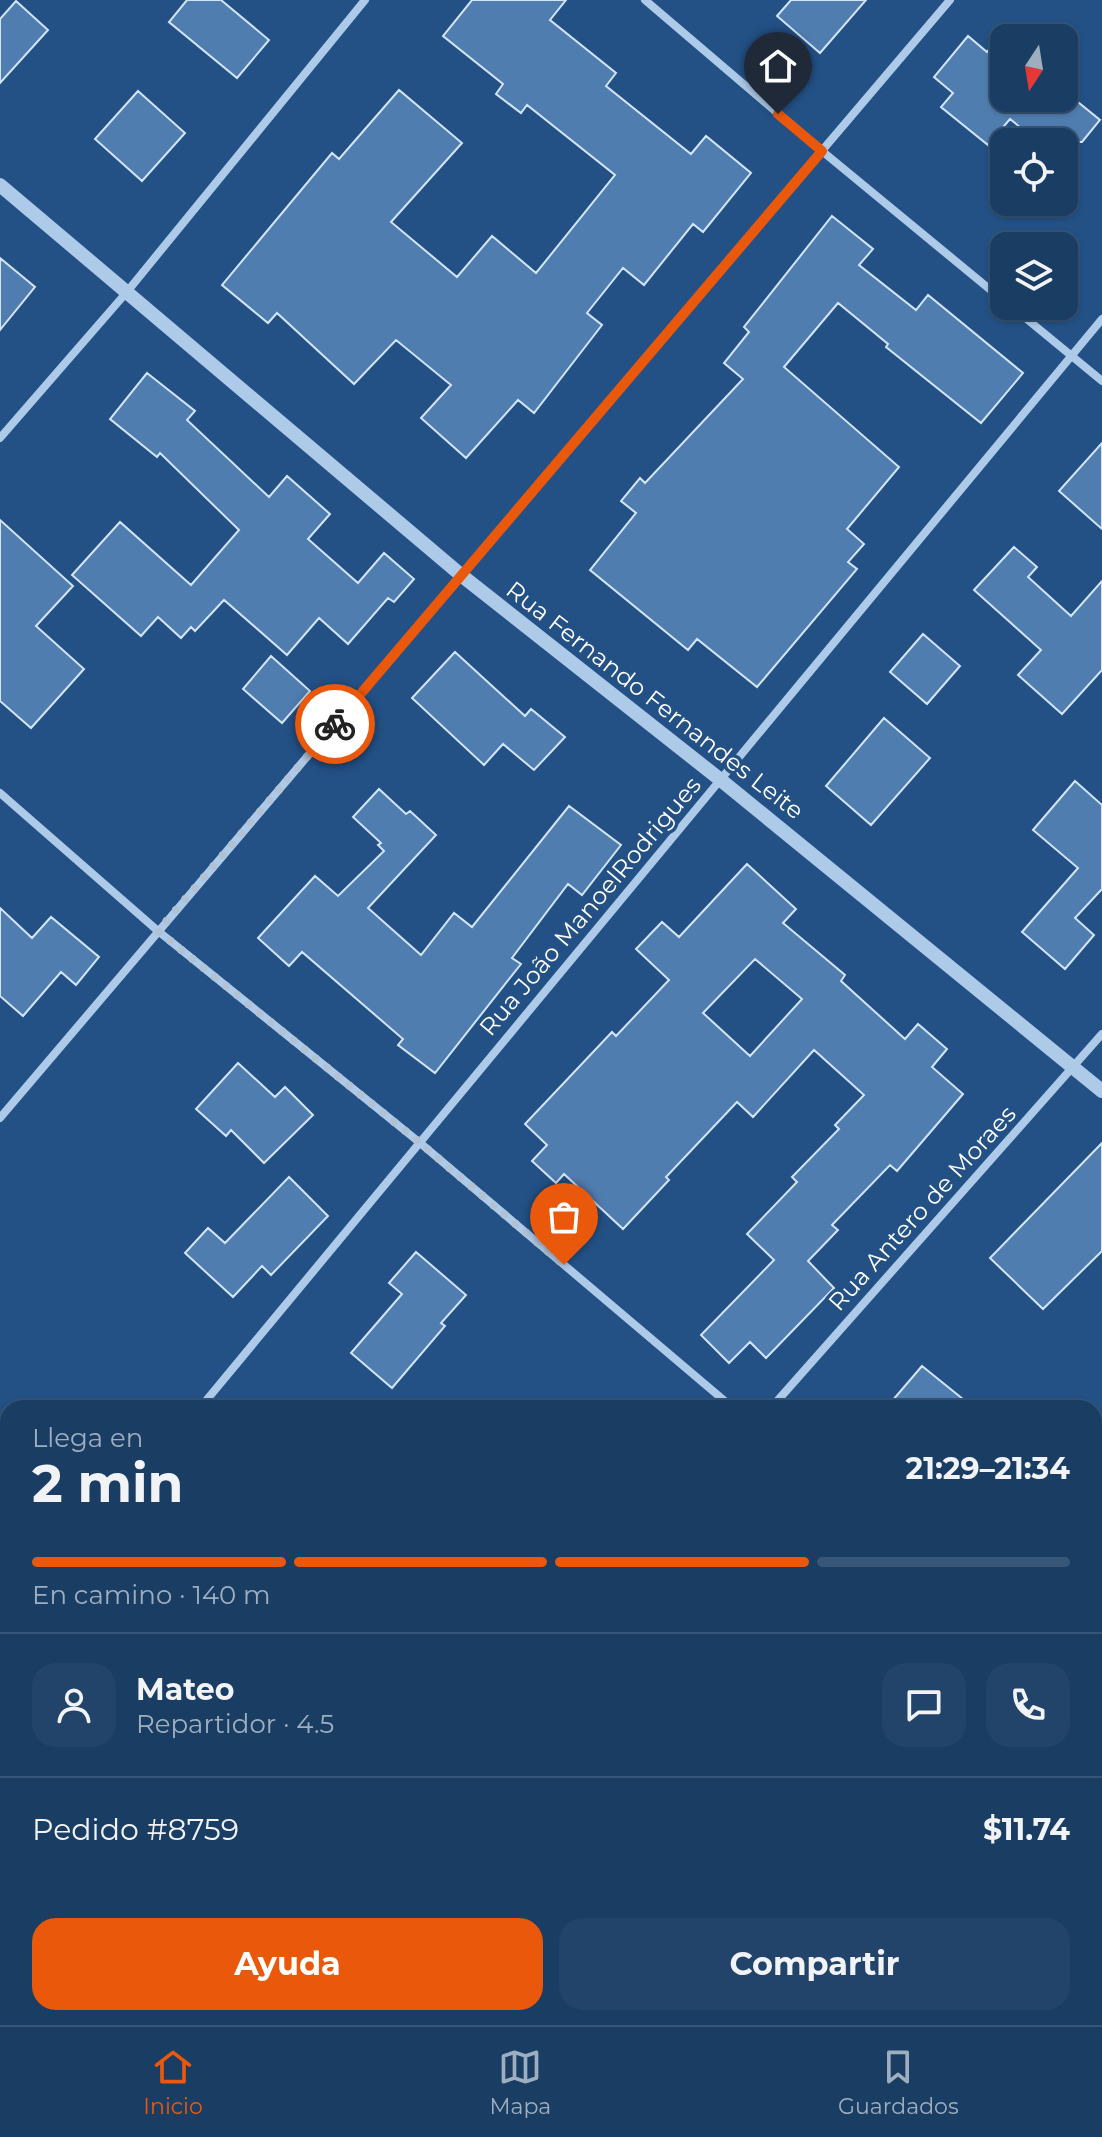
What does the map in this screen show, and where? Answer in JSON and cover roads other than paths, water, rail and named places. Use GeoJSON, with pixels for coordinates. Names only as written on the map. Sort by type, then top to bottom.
{"type":"FeatureCollection","features":[{"type":"Feature","properties":{"kind":"street"},"geometry":{"type":"LineString","coordinates":[[0,438],[126,293],[365,0]]}},
{"type":"Feature","properties":{"kind":"street"},"geometry":{"type":"LineString","coordinates":[[645,0],[990,289]]}},
{"type":"Feature","properties":{"kind":"street"},"geometry":{"type":"LineString","coordinates":[[0,1118],[950,0]]}},
{"type":"Feature","properties":{"kind":"street","name":"Rua Fernando Fernandes Leite"},"geometry":{"type":"LineString","coordinates":[[0,185],[461,575],[722,781],[1102,1091]]}},
{"type":"Feature","properties":{"kind":"street","name":"Rua João ManoelRodrigues"},"geometry":{"type":"LineString","coordinates":[[207,1400],[1102,319]]}},
{"type":"Feature","properties":{"kind":"street"},"geometry":{"type":"LineString","coordinates":[[1028,320],[1102,381]]}},
{"type":"Feature","properties":{"kind":"street"},"geometry":{"type":"LineString","coordinates":[[0,793],[158,931],[419,1142],[724,1400]]}},
{"type":"Feature","properties":{"kind":"street","name":"Rua Antero de Moraes"},"geometry":{"type":"LineString","coordinates":[[778,1400],[1102,1034]]}}]}
